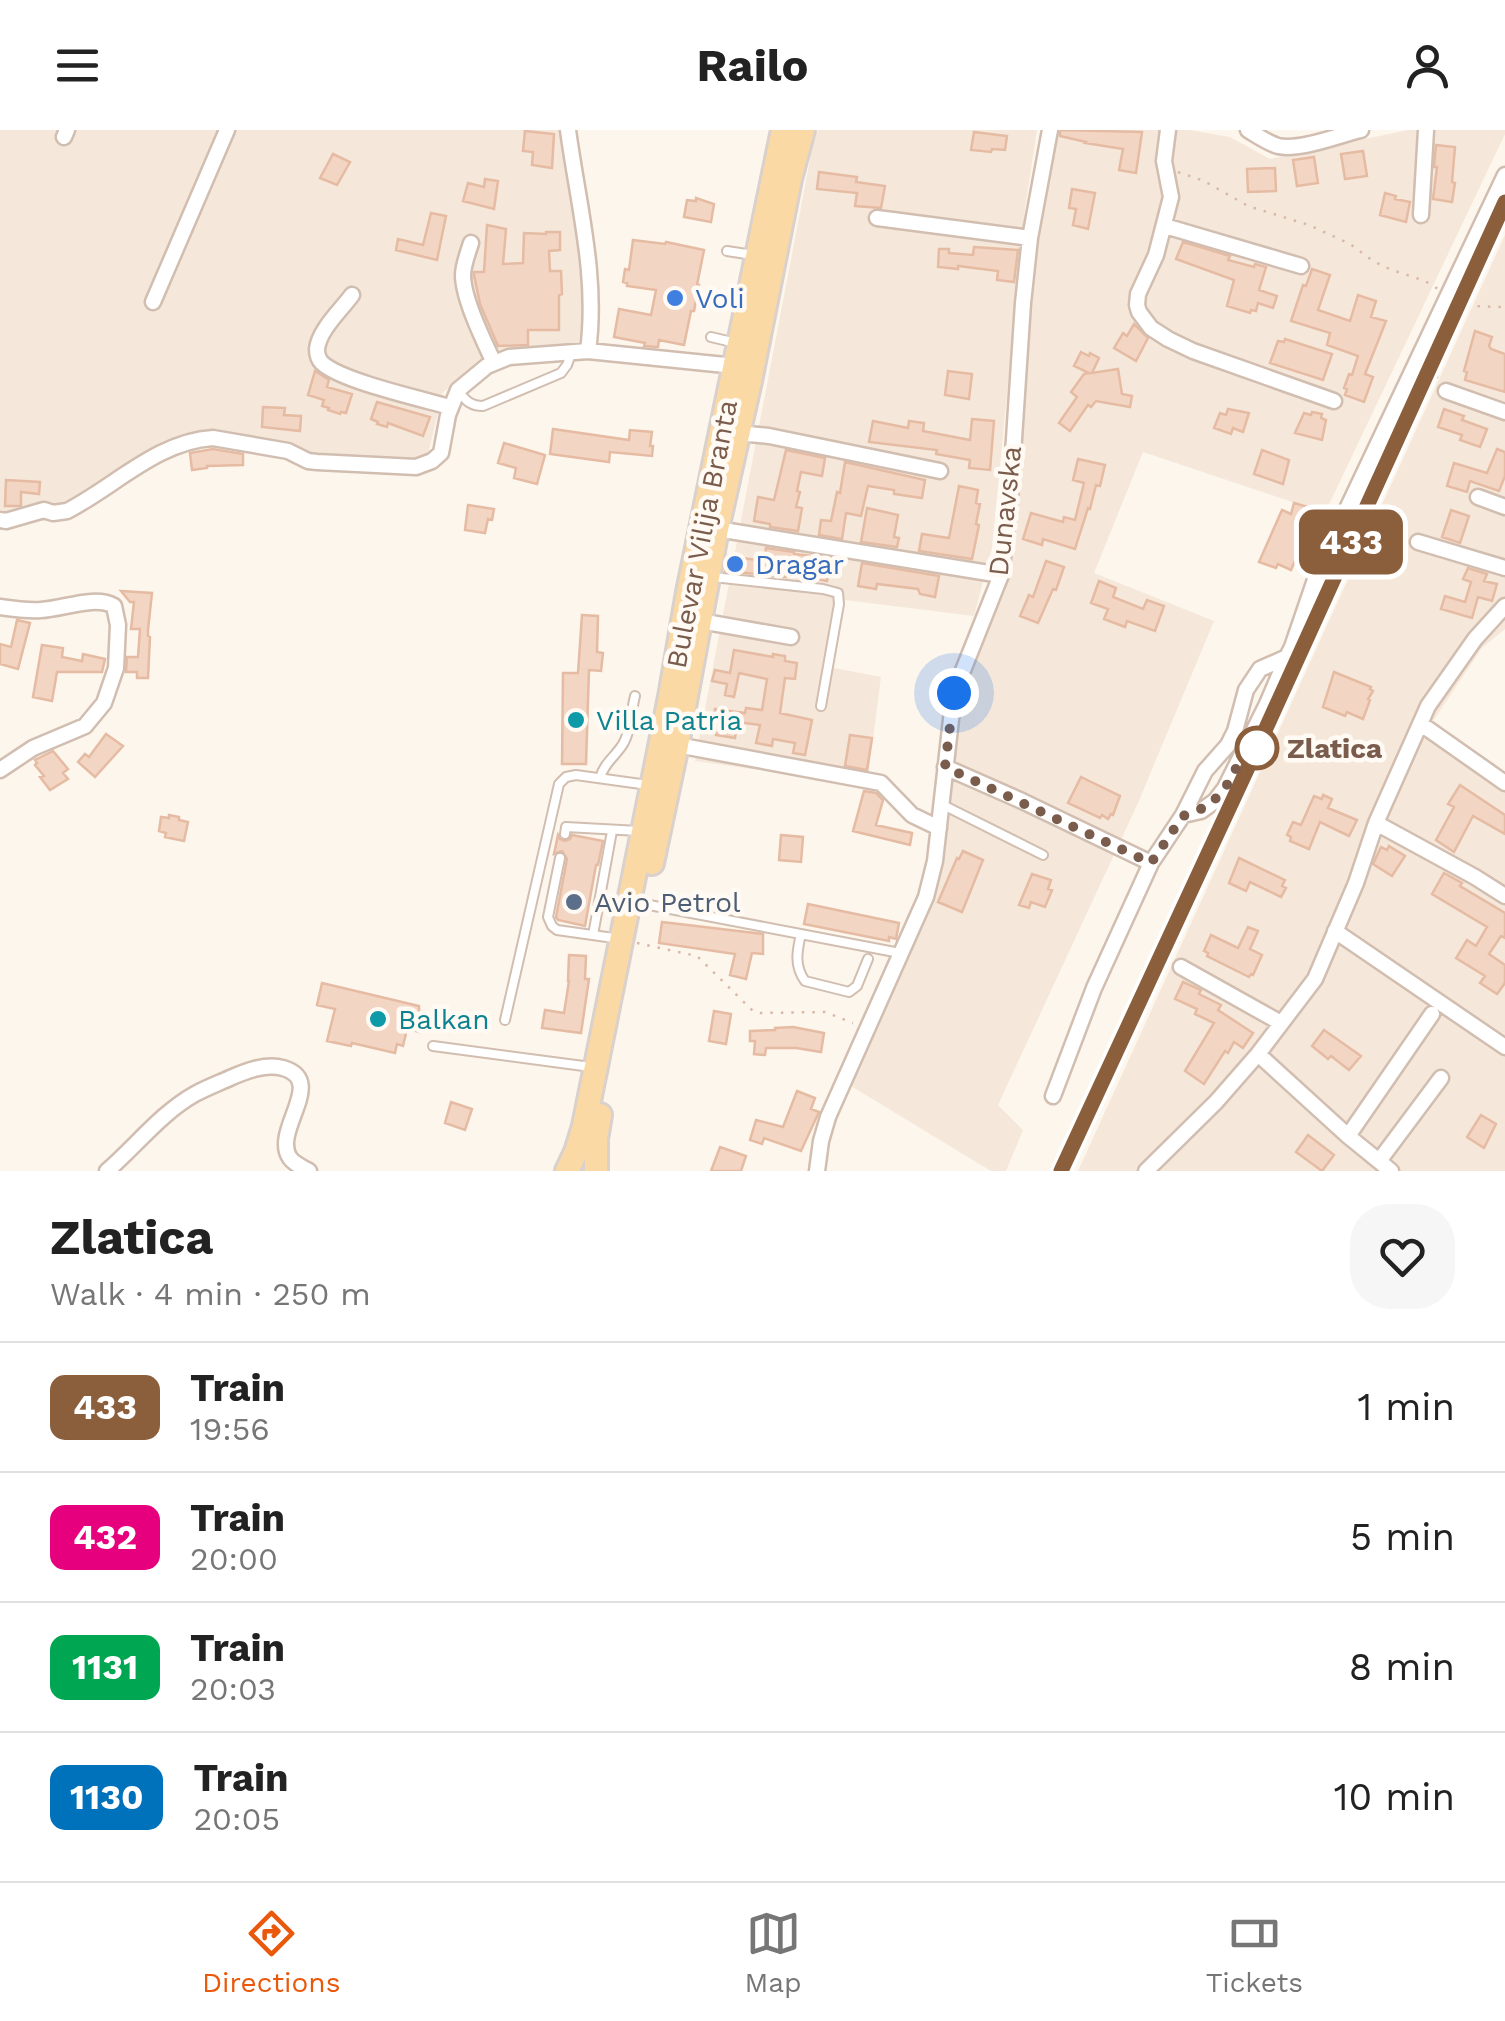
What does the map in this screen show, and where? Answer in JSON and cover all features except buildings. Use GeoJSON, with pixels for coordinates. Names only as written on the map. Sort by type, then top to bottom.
{"type":"FeatureCollection","features":[{"type":"Feature","properties":{"kind":"main road","name":"Bulevar Vilija Branta"},"geometry":{"type":"LineString","coordinates":[[596,1171],[596,1140],[643,830],[783,130]]}},
{"type":"Feature","properties":{"kind":"main road","name":"Bulevar Vilija Branta"},"geometry":{"type":"LineString","coordinates":[[567,1171],[580,1140],[629,941],[644,904],[717,529],[803,130]]}},
{"type":"Feature","properties":{"kind":"street"},"geometry":{"type":"LineString","coordinates":[[153,302],[228,130]]}},
{"type":"Feature","properties":{"kind":"street"},"geometry":{"type":"LineString","coordinates":[[568,130],[592,283],[591,322],[580,351]]}},
{"type":"Feature","properties":{"kind":"street","name":"Dunavska"},"geometry":{"type":"LineString","coordinates":[[817,1171],[828,1116],[931,881],[954,693],[1000,575],[1010,500],[1030,238],[1050,130]]}},
{"type":"Feature","properties":{"kind":"street"},"geometry":{"type":"LineString","coordinates":[[1168,130],[1164,167],[1172,197],[1156,256],[1137,299],[1139,312],[1151,328],[1168,340],[1334,401]]}},
{"type":"Feature","properties":{"kind":"street"},"geometry":{"type":"LineString","coordinates":[[1248,130],[1268,142],[1292,147],[1361,130]]}},
{"type":"Feature","properties":{"kind":"street"},"geometry":{"type":"LineString","coordinates":[[1421,215],[1426,130]]}},
{"type":"Feature","properties":{"kind":"street"},"geometry":{"type":"LineString","coordinates":[[1183,816],[1201,811],[1225,788],[1267,704],[1319,568],[1505,175]]}},
{"type":"Feature","properties":{"kind":"street"},"geometry":{"type":"LineString","coordinates":[[877,218],[1030,238]]}},
{"type":"Feature","properties":{"kind":"street"},"geometry":{"type":"LineString","coordinates":[[1165,226],[1301,266]]}},
{"type":"Feature","properties":{"kind":"street"},"geometry":{"type":"LineString","coordinates":[[471,242],[463,275],[494,363]]}},
{"type":"Feature","properties":{"kind":"street"},"geometry":{"type":"LineString","coordinates":[[352,296],[321,338],[317,351],[321,362],[369,384],[450,408]]}},
{"type":"Feature","properties":{"kind":"street"},"geometry":{"type":"LineString","coordinates":[[0,520],[44,510],[66,511],[144,463],[204,438],[288,452],[308,461],[408,467],[426,464],[441,453],[450,408],[458,390],[494,363],[520,355],[580,351],[737,355]]}},
{"type":"Feature","properties":{"kind":"street"},"geometry":{"type":"LineString","coordinates":[[1446,392],[1505,412]]}},
{"type":"Feature","properties":{"kind":"street"},"geometry":{"type":"LineString","coordinates":[[738,433],[940,471]]}},
{"type":"Feature","properties":{"kind":"street"},"geometry":{"type":"LineString","coordinates":[[1478,497],[1505,507]]}},
{"type":"Feature","properties":{"kind":"street"},"geometry":{"type":"LineString","coordinates":[[717,529],[1000,575]]}},
{"type":"Feature","properties":{"kind":"street"},"geometry":{"type":"LineString","coordinates":[[1418,542],[1505,568]]}},
{"type":"Feature","properties":{"kind":"street"},"geometry":{"type":"LineString","coordinates":[[0,607],[45,610],[104,600],[114,606],[118,625],[116,668],[104,703],[85,726],[33,748],[0,770]]}},
{"type":"Feature","properties":{"kind":"street"},"geometry":{"type":"LineString","coordinates":[[1146,1171],[1216,1102],[1315,979],[1364,864],[1376,823],[1428,706],[1505,606]]}},
{"type":"Feature","properties":{"kind":"street"},"geometry":{"type":"LineString","coordinates":[[700,621],[791,638]]}},
{"type":"Feature","properties":{"kind":"street"},"geometry":{"type":"LineString","coordinates":[[1053,1096],[1094,988],[1151,863],[1183,816],[1205,771],[1228,745],[1246,690],[1260,669],[1287,657]]}},
{"type":"Feature","properties":{"kind":"street"},"geometry":{"type":"LineString","coordinates":[[1421,724],[1505,783]]}},
{"type":"Feature","properties":{"kind":"street"},"geometry":{"type":"LineString","coordinates":[[678,744],[881,783],[912,815],[939,828]]}},
{"type":"Feature","properties":{"kind":"street"},"geometry":{"type":"LineString","coordinates":[[945,767],[1151,863]]}},
{"type":"Feature","properties":{"kind":"street"},"geometry":{"type":"LineString","coordinates":[[1376,823],[1505,896]]}},
{"type":"Feature","properties":{"kind":"street"},"geometry":{"type":"LineString","coordinates":[[1336,931],[1505,1046]]}},
{"type":"Feature","properties":{"kind":"street"},"geometry":{"type":"LineString","coordinates":[[1181,967],[1282,1024]]}},
{"type":"Feature","properties":{"kind":"street"},"geometry":{"type":"LineString","coordinates":[[1348,1136],[1432,1014]]}},
{"type":"Feature","properties":{"kind":"street"},"geometry":{"type":"LineString","coordinates":[[1258,1054],[1385,1166],[1441,1078]]}},
{"type":"Feature","properties":{"kind":"street"},"geometry":{"type":"LineString","coordinates":[[107,1171],[192,1095],[244,1072],[277,1067],[291,1072],[300,1084],[300,1099],[285,1144],[289,1157],[309,1171]]}},
{"type":"Feature","properties":{"kind":"lane"},"geometry":{"type":"LineString","coordinates":[[727,250],[757,256]]}},
{"type":"Feature","properties":{"kind":"lane"},"geometry":{"type":"LineString","coordinates":[[711,337],[737,355]]}},
{"type":"Feature","properties":{"kind":"lane"},"geometry":{"type":"LineString","coordinates":[[458,390],[468,402],[483,406],[562,373],[580,351]]}},
{"type":"Feature","properties":{"kind":"lane"},"geometry":{"type":"LineString","coordinates":[[708,577],[838,593],[820,706]]}},
{"type":"Feature","properties":{"kind":"lane"},"geometry":{"type":"LineString","coordinates":[[600,778],[605,764],[624,742],[634,696]]}},
{"type":"Feature","properties":{"kind":"lane"},"geometry":{"type":"LineString","coordinates":[[505,1020],[556,788],[571,776],[652,785]]}},
{"type":"Feature","properties":{"kind":"lane"},"geometry":{"type":"LineString","coordinates":[[941,804],[1043,855]]}},
{"type":"Feature","properties":{"kind":"lane"},"geometry":{"type":"LineString","coordinates":[[565,834],[566,827],[643,830]]}},
{"type":"Feature","properties":{"kind":"lane"},"geometry":{"type":"LineString","coordinates":[[593,935],[599,872],[612,831]]}},
{"type":"Feature","properties":{"kind":"lane"},"geometry":{"type":"LineString","coordinates":[[562,864],[550,922],[558,930],[629,941]]}},
{"type":"Feature","properties":{"kind":"lane"},"geometry":{"type":"LineString","coordinates":[[644,904],[902,953]]}},
{"type":"Feature","properties":{"kind":"lane"},"geometry":{"type":"LineString","coordinates":[[801,934],[796,955],[805,981],[848,992],[857,986],[868,959]]}},
{"type":"Feature","properties":{"kind":"lane"},"geometry":{"type":"LineString","coordinates":[[433,1046],[596,1068]]}},
{"type":"Feature","properties":{"kind":"path"},"geometry":{"type":"LineString","coordinates":[[1164,167],[1204,181],[1248,206],[1309,225],[1350,244],[1373,261],[1425,281],[1465,306],[1505,308]]}},
{"type":"Feature","properties":{"kind":"path"},"geometry":{"type":"LineString","coordinates":[[1422,350],[1446,392]]}},
{"type":"Feature","properties":{"kind":"path"},"geometry":{"type":"LineString","coordinates":[[629,941],[697,956],[753,1011],[825,1012],[868,1032]]}},
{"type":"Feature","properties":{"kind":"shaded area"},"geometry":{"type":"Polygon","coordinates":[[[0,130],[563,130],[586,321],[578,348],[494,356],[443,392],[427,458],[357,466],[183,436],[61,508],[0,520],[0,130]]]}},
{"type":"Feature","properties":{"kind":"shaded area"},"geometry":{"type":"Polygon","coordinates":[[[818,130],[1037,130],[1025,209],[992,548],[974,616],[845,600],[829,667],[881,677],[867,785],[695,761],[818,130]]]}},
{"type":"Feature","properties":{"kind":"shaded area"},"geometry":{"type":"Polygon","coordinates":[[[1053,130],[1190,130],[1230,137],[1270,159],[1408,130],[1505,130],[1505,134],[1325,513],[1143,452],[1094,573],[1214,621],[1138,803],[998,1105],[1023,1130],[1006,1171],[991,1171],[851,1086],[931,905],[949,714],[1006,589],[1035,235],[1053,130]]]}},
{"type":"Feature","properties":{"kind":"shaded area"},"geometry":{"type":"Polygon","coordinates":[[[1505,235],[1505,629],[1482,648],[1433,721],[1505,775],[1505,1171],[1078,1171],[1505,235]]]}},
{"type":"Feature","properties":{"kind":"railway"},"geometry":{"type":"LineString","coordinates":[[1061,1171],[1505,202]]}},
{"type":"Feature","properties":{"kind":"train","name":"433"},"geometry":{"type":"LineString","coordinates":[[1061,1171],[1505,202]]}},
{"type":"Feature","properties":{"kind":"place","name":"Voli"},"geometry":{"type":"Point","coordinates":[675,298]}},
{"type":"Feature","properties":{"kind":"place","name":"Dragar"},"geometry":{"type":"Point","coordinates":[735,564]}},
{"type":"Feature","properties":{"kind":"place","name":"Villa Patria"},"geometry":{"type":"Point","coordinates":[576,720]}},
{"type":"Feature","properties":{"kind":"place","name":"Zlatica"},"geometry":{"type":"Point","coordinates":[1257,748]}},
{"type":"Feature","properties":{"kind":"place","name":"Avio Petrol"},"geometry":{"type":"Point","coordinates":[574,902]}},
{"type":"Feature","properties":{"kind":"place","name":"Balkan"},"geometry":{"type":"Point","coordinates":[378,1019]}},
{"type":"Feature","properties":{"kind":"route"},"geometry":{"type":"LineString","coordinates":[[954,693],[945,767],[1151,863],[1183,816],[1201,811],[1215,801],[1250,735],[1257,748]]}}]}
